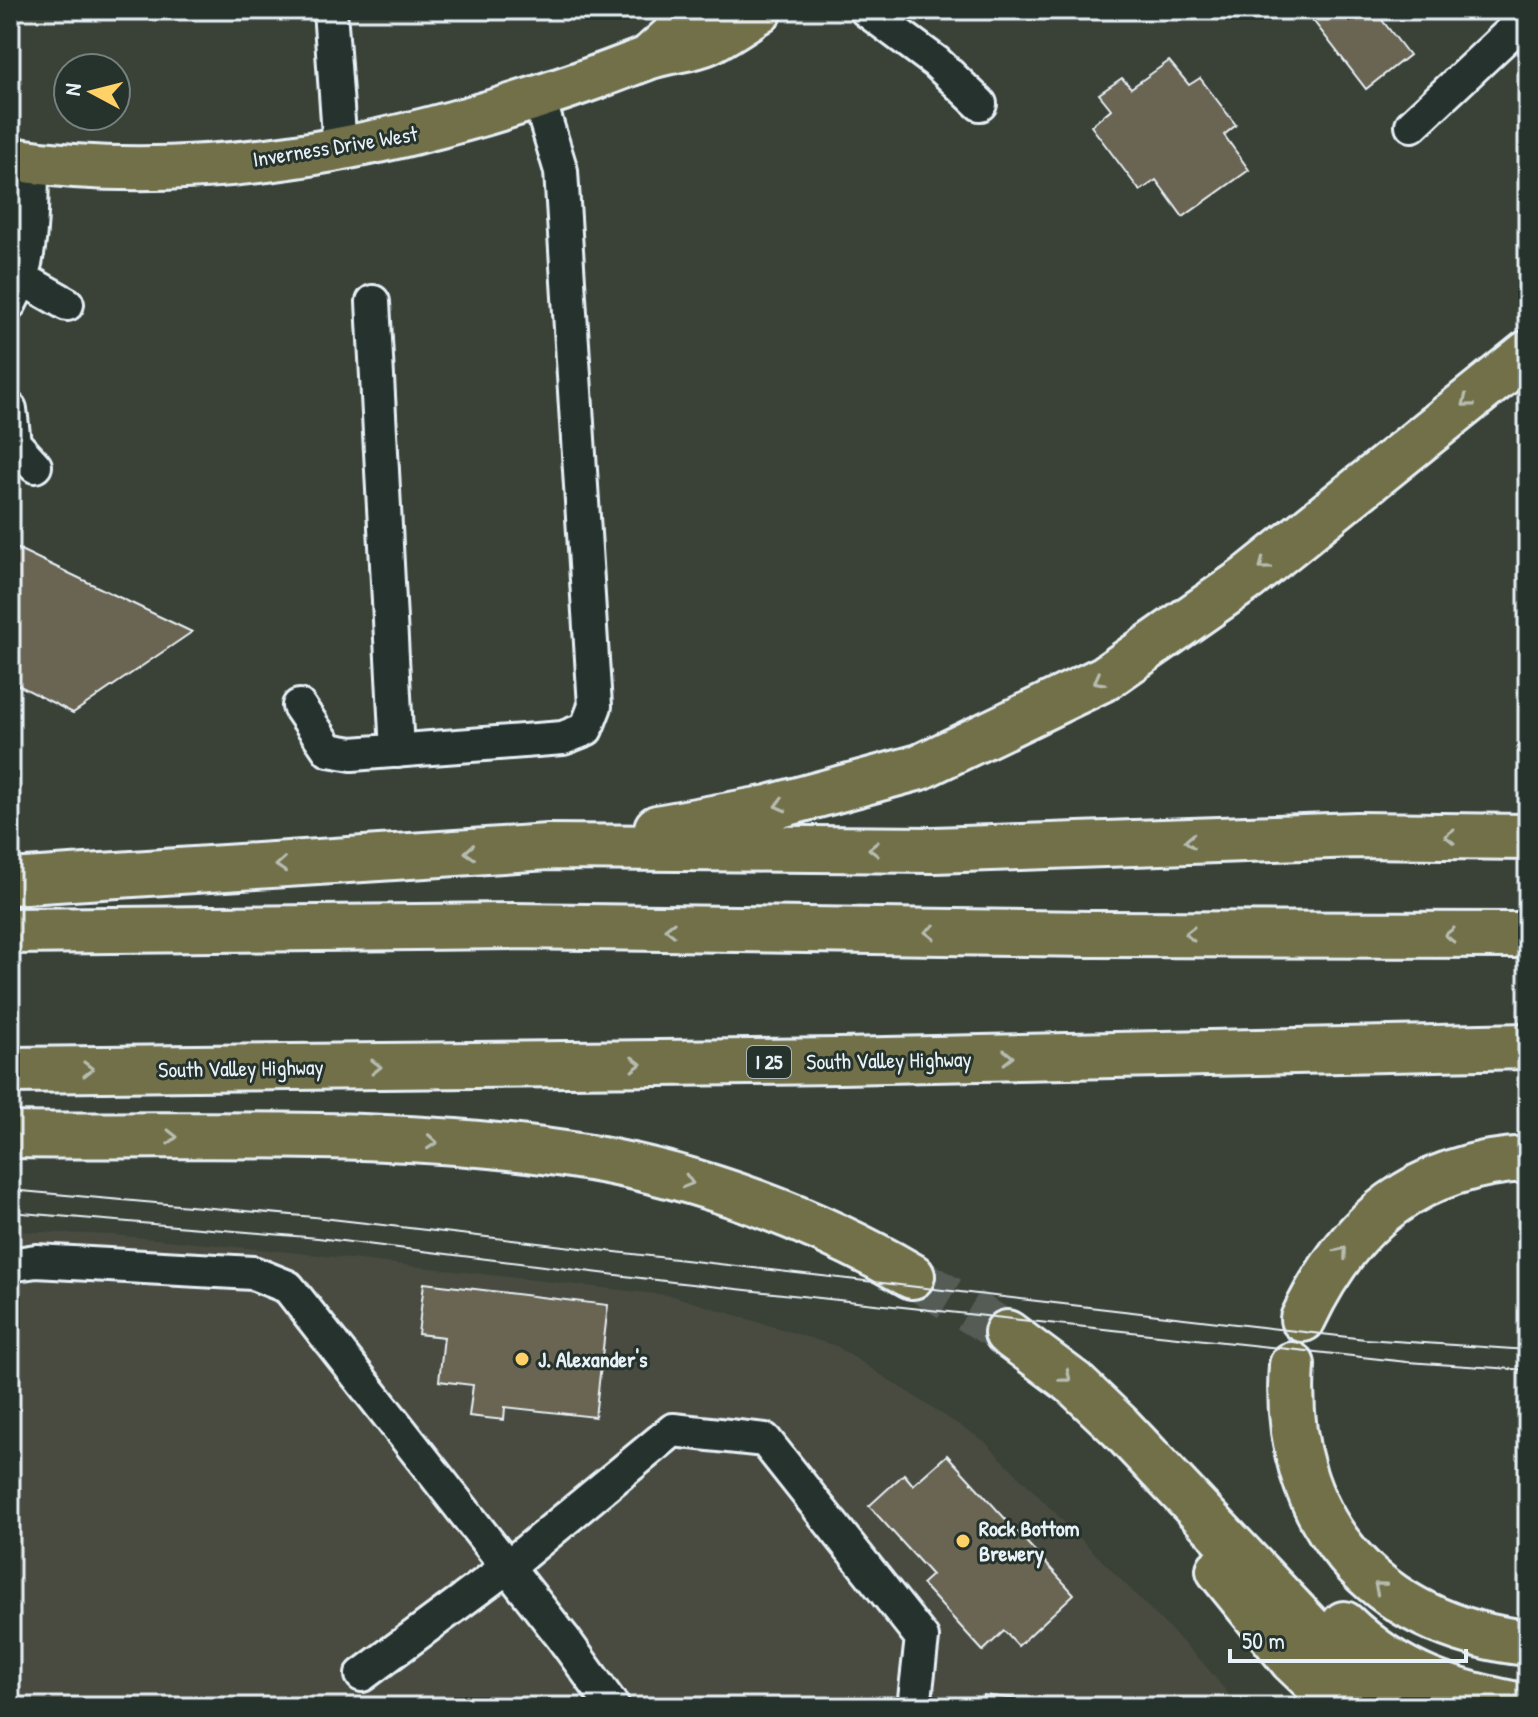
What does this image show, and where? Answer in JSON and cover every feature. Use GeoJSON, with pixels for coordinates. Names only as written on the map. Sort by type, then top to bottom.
{"type":"FeatureCollection","features":[{"type":"Feature","properties":{"kind":"highway"},"geometry":{"type":"LineString","coordinates":[[548,847],[769,808],[920,767],[1105,678],[1248,578],[1528,353]]}},
{"type":"Feature","properties":{"kind":"highway"},"geometry":{"type":"LineString","coordinates":[[10,882],[548,847],[934,850],[1357,835],[1528,837]]}},
{"type":"Feature","properties":{"kind":"highway"},"geometry":{"type":"LineString","coordinates":[[10,931],[513,926],[1090,934],[1528,935]]}},
{"type":"Feature","properties":{"kind":"highway","name":"South Valley Highway"},"geometry":{"type":"LineString","coordinates":[[10,1070],[840,1061],[1528,1046]]}},
{"type":"Feature","properties":{"kind":"highway"},"geometry":{"type":"LineString","coordinates":[[10,1135],[345,1138],[568,1155],[659,1174],[778,1211],[845,1240],[912,1276]]}},
{"type":"Feature","properties":{"kind":"highway"},"geometry":{"type":"LineString","coordinates":[[1303,1319],[1335,1258],[1389,1205],[1429,1182],[1467,1168],[1528,1159]]}},
{"type":"Feature","properties":{"kind":"highway"},"geometry":{"type":"LineString","coordinates":[[1007,1333],[1074,1383],[1120,1427],[1328,1646],[1400,1707]]}},
{"type":"Feature","properties":{"kind":"highway"},"geometry":{"type":"LineString","coordinates":[[1292,1365],[1292,1429],[1304,1479],[1328,1527],[1358,1568],[1399,1603],[1420,1614],[1465,1631],[1528,1643]]}},
{"type":"Feature","properties":{"kind":"highway"},"geometry":{"type":"LineString","coordinates":[[1120,1427],[1179,1451],[1339,1620],[1387,1659],[1424,1682],[1528,1707]]}},
{"type":"Feature","properties":{"kind":"highway"},"geometry":{"type":"LineString","coordinates":[[1120,1427],[1204,1553],[1292,1660],[1341,1707]]}},
{"type":"Feature","properties":{"kind":"highway"},"geometry":{"type":"LineString","coordinates":[[1245,1562],[1280,1617],[1300,1640],[1354,1690],[1379,1707]]}},
{"type":"Feature","properties":{"kind":"main road","name":"Inverness Drive West"},"geometry":{"type":"LineString","coordinates":[[648,58],[701,10]]}},
{"type":"Feature","properties":{"kind":"main road","name":"Inverness Drive West"},"geometry":{"type":"LineString","coordinates":[[21,161],[165,167],[340,149],[400,138],[539,99],[648,58],[708,42],[761,10]]}},
{"type":"Feature","properties":{"kind":"lane"},"geometry":{"type":"LineString","coordinates":[[330,10],[340,149]]}},
{"type":"Feature","properties":{"kind":"lane"},"geometry":{"type":"LineString","coordinates":[[866,10],[898,23],[980,104]]}},
{"type":"Feature","properties":{"kind":"lane"},"geometry":{"type":"LineString","coordinates":[[1412,125],[1528,16]]}},
{"type":"Feature","properties":{"kind":"lane"},"geometry":{"type":"LineString","coordinates":[[299,706],[329,750],[352,754],[563,738],[586,729],[595,706],[561,171],[539,99]]}},
{"type":"Feature","properties":{"kind":"lane"},"geometry":{"type":"LineString","coordinates":[[21,161],[29,248],[17,291],[67,304]]}},
{"type":"Feature","properties":{"kind":"lane"},"geometry":{"type":"LineString","coordinates":[[373,302],[397,751]]}},
{"type":"Feature","properties":{"kind":"lane"},"geometry":{"type":"LineString","coordinates":[[10,409],[14,443],[35,466]]}},
{"type":"Feature","properties":{"kind":"lane"},"geometry":{"type":"LineString","coordinates":[[10,1265],[36,1261],[253,1273],[288,1287],[613,1707]]}},
{"type":"Feature","properties":{"kind":"lane"},"geometry":{"type":"LineString","coordinates":[[362,1675],[506,1568],[673,1430],[765,1440],[922,1638],[914,1707]]}},
{"type":"Feature","properties":{"kind":"shaded area"},"geometry":{"type":"Polygon","coordinates":[[[10,1231],[112,1235],[298,1253],[673,1296],[836,1346],[984,1441],[1204,1664],[1239,1707],[10,1707],[10,1231]]]}},
{"type":"Feature","properties":{"kind":"building"},"geometry":{"type":"Polygon","coordinates":[[[66,10],[82,10],[78,19],[66,10]]]}},
{"type":"Feature","properties":{"kind":"building"},"geometry":{"type":"Polygon","coordinates":[[[1305,10],[1395,10],[1382,20],[1409,55],[1366,89],[1305,10]]]}},
{"type":"Feature","properties":{"kind":"building"},"geometry":{"type":"Polygon","coordinates":[[[1169,61],[1189,85],[1200,78],[1236,125],[1224,135],[1249,170],[1183,217],[1156,180],[1140,191],[1091,126],[1111,109],[1099,94],[1122,78],[1131,88],[1169,61]]]}},
{"type":"Feature","properties":{"kind":"building"},"geometry":{"type":"Polygon","coordinates":[[[10,545],[192,632],[73,713],[10,681],[10,545]]]}},
{"type":"Feature","properties":{"kind":"building","name":"J. Alexander's"},"geometry":{"type":"Polygon","coordinates":[[[424,1283],[608,1305],[595,1417],[505,1407],[504,1420],[469,1416],[473,1385],[439,1381],[444,1337],[418,1334],[424,1283]]]}},
{"type":"Feature","properties":{"kind":"building","name":"Rock Bottom Brewery"},"geometry":{"type":"Polygon","coordinates":[[[947,1455],[1074,1594],[1018,1646],[1004,1631],[983,1651],[922,1584],[932,1575],[869,1506],[904,1474],[913,1485],[947,1455]]]}},
{"type":"Feature","properties":{"kind":"building"},"geometry":{"type":"Polygon","coordinates":[[[983,1695],[1075,1706],[1075,1707],[981,1707],[983,1695]]]}},
{"type":"Feature","properties":{"kind":"tunnel"},"geometry":{"type":"LineString","coordinates":[[912,1276],[1007,1333]]}},
{"type":"Feature","properties":{"kind":"tram line"},"geometry":{"type":"LineString","coordinates":[[10,1190],[314,1217],[1365,1339],[1528,1350]]}},
{"type":"Feature","properties":{"kind":"tram line"},"geometry":{"type":"LineString","coordinates":[[10,1212],[318,1238],[673,1282],[1407,1362],[1528,1370]]}},
{"type":"Feature","properties":{"kind":"place","name":"J. Alexander's"},"geometry":{"type":"Point","coordinates":[522,1359]}},
{"type":"Feature","properties":{"kind":"place","name":"Rock Bottom Brewery"},"geometry":{"type":"Point","coordinates":[963,1541]}}]}
